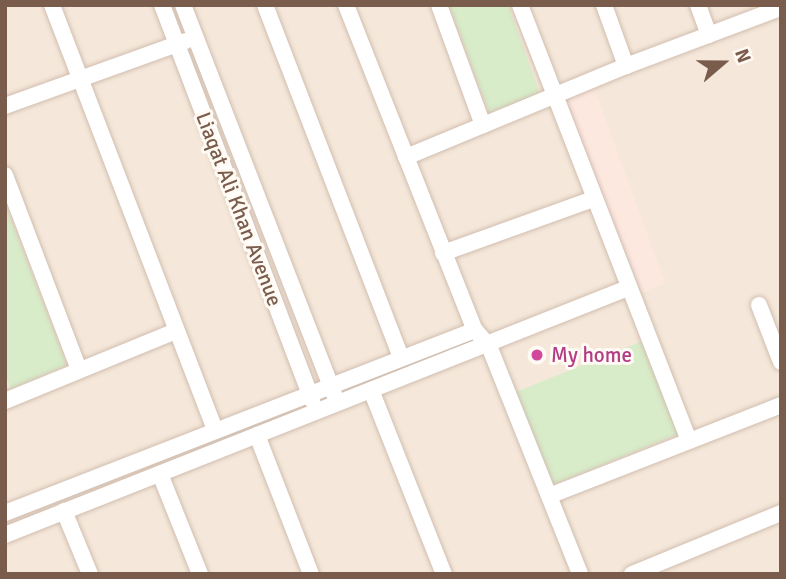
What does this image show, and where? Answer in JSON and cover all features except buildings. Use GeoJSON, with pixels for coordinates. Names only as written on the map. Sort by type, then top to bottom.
{"type":"FeatureCollection","features":[{"type":"Feature","properties":{"kind":"street"},"geometry":{"type":"LineString","coordinates":[[52,5],[215,430]]}},
{"type":"Feature","properties":{"kind":"street","name":"Liaqat Ali Khan Avenue"},"geometry":{"type":"LineString","coordinates":[[162,5],[317,412]]}},
{"type":"Feature","properties":{"kind":"street","name":"Liaqat Ali Khan Avenue"},"geometry":{"type":"LineString","coordinates":[[183,5],[338,403]]}},
{"type":"Feature","properties":{"kind":"street"},"geometry":{"type":"LineString","coordinates":[[265,5],[401,357]]}},
{"type":"Feature","properties":{"kind":"street"},"geometry":{"type":"LineString","coordinates":[[346,5],[474,330],[489,345],[580,574]]}},
{"type":"Feature","properties":{"kind":"street"},"geometry":{"type":"LineString","coordinates":[[439,5],[483,125]]}},
{"type":"Feature","properties":{"kind":"street"},"geometry":{"type":"LineString","coordinates":[[520,5],[593,200],[688,440]]}},
{"type":"Feature","properties":{"kind":"street"},"geometry":{"type":"LineString","coordinates":[[604,5],[626,66]]}},
{"type":"Feature","properties":{"kind":"street"},"geometry":{"type":"LineString","coordinates":[[698,5],[709,35]]}},
{"type":"Feature","properties":{"kind":"street"},"geometry":{"type":"LineString","coordinates":[[406,157],[626,66],[775,10],[779,5]]}},
{"type":"Feature","properties":{"kind":"street"},"geometry":{"type":"LineString","coordinates":[[5,106],[195,38]]}},
{"type":"Feature","properties":{"kind":"street"},"geometry":{"type":"LineString","coordinates":[[5,175],[79,370]]}},
{"type":"Feature","properties":{"kind":"street"},"geometry":{"type":"LineString","coordinates":[[443,253],[593,200]]}},
{"type":"Feature","properties":{"kind":"street"},"geometry":{"type":"LineString","coordinates":[[5,535],[628,288]]}},
{"type":"Feature","properties":{"kind":"street"},"geometry":{"type":"LineString","coordinates":[[759,305],[781,362]]}},
{"type":"Feature","properties":{"kind":"street"},"geometry":{"type":"LineString","coordinates":[[5,513],[309,392],[474,330]]}},
{"type":"Feature","properties":{"kind":"street"},"geometry":{"type":"LineString","coordinates":[[5,401],[176,331]]}},
{"type":"Feature","properties":{"kind":"street"},"geometry":{"type":"LineString","coordinates":[[372,390],[443,574]]}},
{"type":"Feature","properties":{"kind":"street"},"geometry":{"type":"LineString","coordinates":[[549,496],[781,405]]}},
{"type":"Feature","properties":{"kind":"street"},"geometry":{"type":"LineString","coordinates":[[257,435],[311,574]]}},
{"type":"Feature","properties":{"kind":"street"},"geometry":{"type":"LineString","coordinates":[[160,474],[200,574]]}},
{"type":"Feature","properties":{"kind":"street"},"geometry":{"type":"LineString","coordinates":[[64,511],[90,574]]}},
{"type":"Feature","properties":{"kind":"street"},"geometry":{"type":"LineString","coordinates":[[632,574],[781,513]]}},
{"type":"Feature","properties":{"kind":"shaded area"},"geometry":{"type":"Polygon","coordinates":[[[5,5],[781,5],[781,574],[5,574],[5,5]]]}},
{"type":"Feature","properties":{"kind":"shaded area"},"geometry":{"type":"Polygon","coordinates":[[[594,88],[665,283],[642,293],[565,99],[594,88]]]}},
{"type":"Feature","properties":{"kind":"green space"},"geometry":{"type":"Polygon","coordinates":[[[449,5],[508,5],[540,94],[489,113],[449,5]]]}},
{"type":"Feature","properties":{"kind":"green space"},"geometry":{"type":"Polygon","coordinates":[[[5,203],[67,365],[11,389],[5,374],[5,203]]]}},
{"type":"Feature","properties":{"kind":"green space"},"geometry":{"type":"Polygon","coordinates":[[[642,341],[679,434],[553,485],[516,392],[642,341]]]}},
{"type":"Feature","properties":{"kind":"place","name":"My home"},"geometry":{"type":"Point","coordinates":[537,355]}}]}
